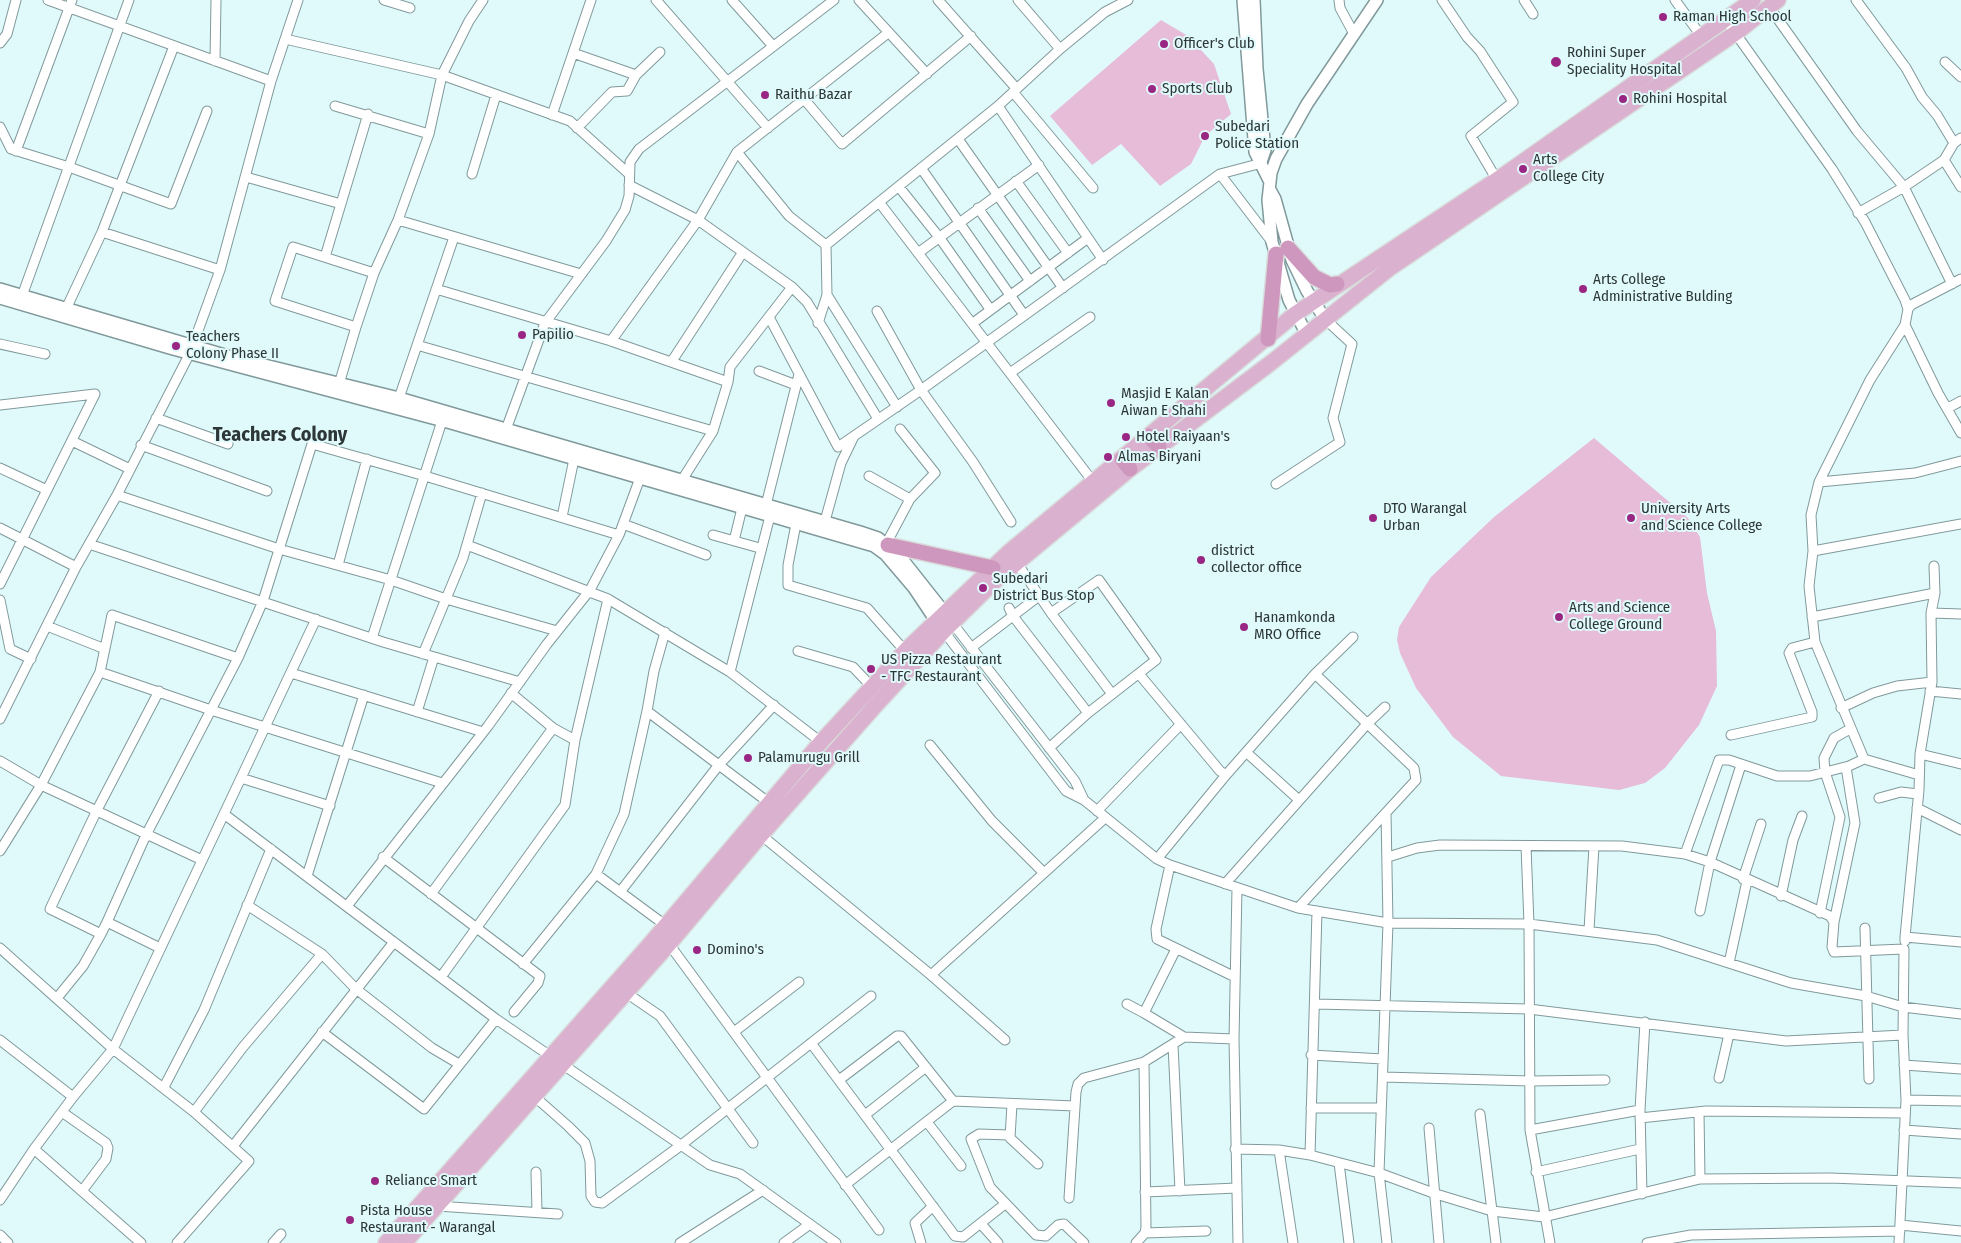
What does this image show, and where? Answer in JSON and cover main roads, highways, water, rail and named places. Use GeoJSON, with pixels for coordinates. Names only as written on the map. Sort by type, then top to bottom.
{"type":"FeatureCollection","features":[{"type":"Feature","properties":{"kind":"highway"},"geometry":{"type":"LineString","coordinates":[[1268,338],[1279,248],[1314,277],[1330,285],[1337,284]]}},
{"type":"Feature","properties":{"kind":"highway"},"geometry":{"type":"LineString","coordinates":[[887,545],[993,568]]}},
{"type":"Feature","properties":{"kind":"main road"},"geometry":{"type":"LineString","coordinates":[[405,1243],[534,1096],[557,1060],[768,802],[905,651],[1017,563],[1295,314],[1337,284],[1497,180],[1753,0]]}},
{"type":"Feature","properties":{"kind":"main road"},"geometry":{"type":"LineString","coordinates":[[1154,441],[1306,333],[1390,268],[1737,32],[1774,4]]}},
{"type":"Feature","properties":{"kind":"main road"},"geometry":{"type":"LineString","coordinates":[[386,1243],[557,1060],[625,992],[669,944],[944,622],[993,568],[1094,483],[1126,464]]}},
{"type":"Feature","properties":{"kind":"place","name":"Raman High School"},"geometry":{"type":"Point","coordinates":[1663,17]}},
{"type":"Feature","properties":{"kind":"place","name":"Officer's Club"},"geometry":{"type":"Point","coordinates":[1164,44]}},
{"type":"Feature","properties":{"kind":"place","name":"Rohini Super Speciality Hospital"},"geometry":{"type":"Point","coordinates":[1556,62]}},
{"type":"Feature","properties":{"kind":"place","name":"Sports Club"},"geometry":{"type":"Point","coordinates":[1152,89]}},
{"type":"Feature","properties":{"kind":"place","name":"Raithu Bazar"},"geometry":{"type":"Point","coordinates":[765,95]}},
{"type":"Feature","properties":{"kind":"place","name":"Rohini Hospital"},"geometry":{"type":"Point","coordinates":[1623,99]}},
{"type":"Feature","properties":{"kind":"place","name":"Subedari Police Station"},"geometry":{"type":"Point","coordinates":[1205,136]}},
{"type":"Feature","properties":{"kind":"place","name":"Arts College City"},"geometry":{"type":"Point","coordinates":[1523,169]}},
{"type":"Feature","properties":{"kind":"place","name":"Arts College Administrative Bulding"},"geometry":{"type":"Point","coordinates":[1583,289]}},
{"type":"Feature","properties":{"kind":"place","name":"Papilio"},"geometry":{"type":"Point","coordinates":[522,335]}},
{"type":"Feature","properties":{"kind":"place","name":"Teachers Colony Phase II"},"geometry":{"type":"Point","coordinates":[176,346]}},
{"type":"Feature","properties":{"kind":"place","name":"Masjid E Kalan Aiwan E Shahi"},"geometry":{"type":"Point","coordinates":[1111,403]}},
{"type":"Feature","properties":{"kind":"place","name":"Hotel Raiyaan's"},"geometry":{"type":"Point","coordinates":[1126,437]}},
{"type":"Feature","properties":{"kind":"place","name":"Almas Biryani"},"geometry":{"type":"Point","coordinates":[1108,457]}},
{"type":"Feature","properties":{"kind":"place","name":"DTO Warangal Urban"},"geometry":{"type":"Point","coordinates":[1373,518]}},
{"type":"Feature","properties":{"kind":"place","name":"University Arts and Science College"},"geometry":{"type":"Point","coordinates":[1631,518]}},
{"type":"Feature","properties":{"kind":"place","name":"district collector office"},"geometry":{"type":"Point","coordinates":[1201,560]}},
{"type":"Feature","properties":{"kind":"place","name":"Subedari District Bus Stop"},"geometry":{"type":"Point","coordinates":[983,588]}},
{"type":"Feature","properties":{"kind":"place","name":"Arts and Science College Ground"},"geometry":{"type":"Point","coordinates":[1559,617]}},
{"type":"Feature","properties":{"kind":"place","name":"Hanamkonda MRO Office"},"geometry":{"type":"Point","coordinates":[1244,627]}},
{"type":"Feature","properties":{"kind":"place","name":"US Pizza Restaurant - TFC Restaurant"},"geometry":{"type":"Point","coordinates":[871,669]}},
{"type":"Feature","properties":{"kind":"place","name":"Palamurugu Grill"},"geometry":{"type":"Point","coordinates":[748,758]}},
{"type":"Feature","properties":{"kind":"place","name":"Domino's"},"geometry":{"type":"Point","coordinates":[697,950]}},
{"type":"Feature","properties":{"kind":"place","name":"Reliance Smart"},"geometry":{"type":"Point","coordinates":[375,1181]}},
{"type":"Feature","properties":{"kind":"place","name":"Pista House Restaurant - Warangal"},"geometry":{"type":"Point","coordinates":[350,1220]}},
{"type":"Feature","properties":{"kind":"district","name":"Teachers Colony"},"geometry":{"type":"Point","coordinates":[280,435]}}]}
